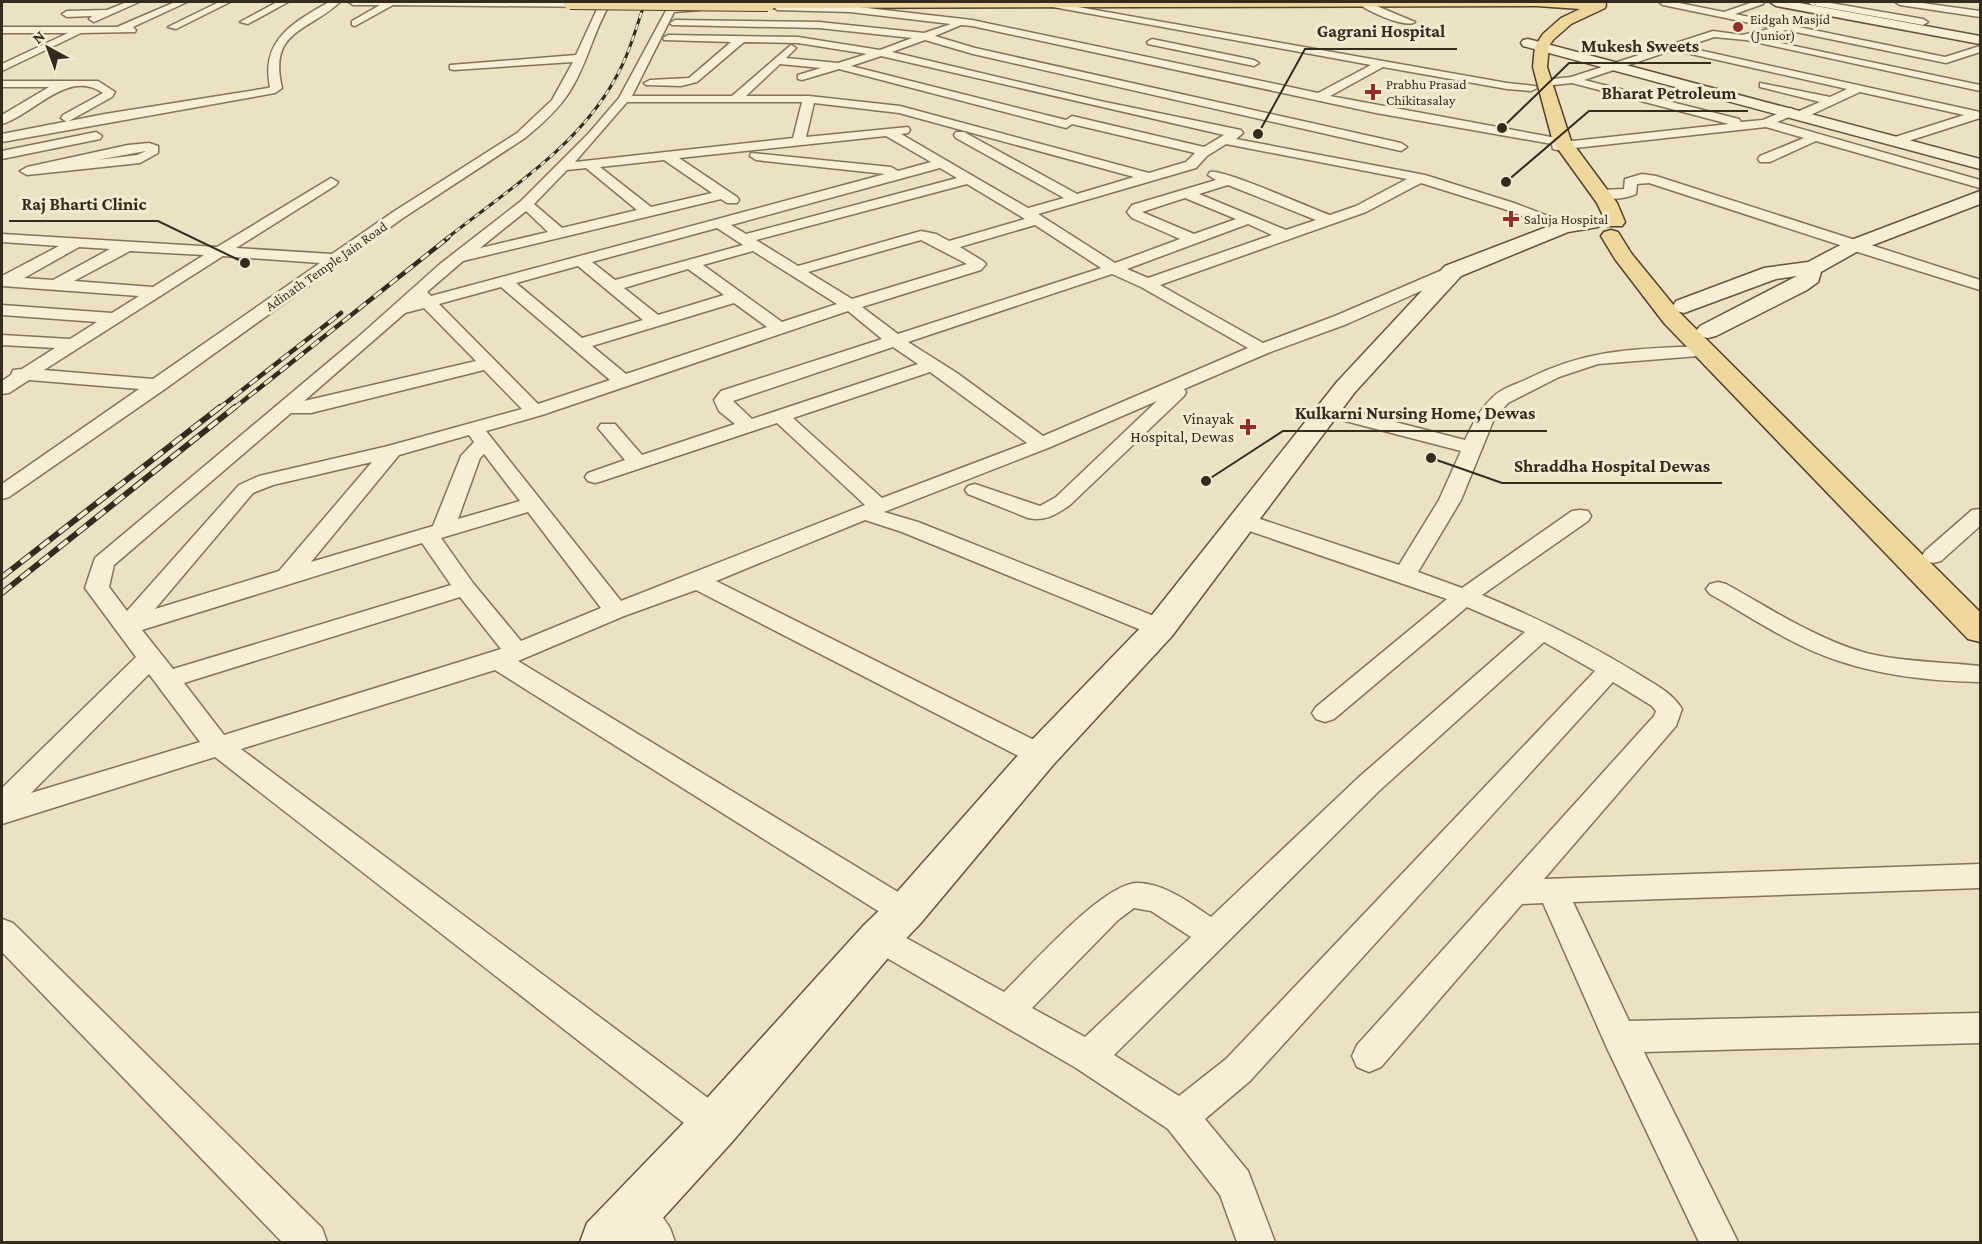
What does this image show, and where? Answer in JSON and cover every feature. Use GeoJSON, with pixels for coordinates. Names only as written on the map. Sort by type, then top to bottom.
{"type":"FeatureCollection","features":[{"type":"Feature","properties":{"kind":"main road"},"geometry":{"type":"LineString","coordinates":[[1002,3],[1121,2]]}},
{"type":"Feature","properties":{"kind":"main road"},"geometry":{"type":"LineString","coordinates":[[566,3],[1594,3]]}},
{"type":"Feature","properties":{"kind":"main road"},"geometry":{"type":"LineString","coordinates":[[1594,3],[1535,45],[1540,67],[1538,85],[1560,144],[1622,255],[1672,318],[1707,341],[1933,556],[1980,604]]}},
{"type":"Feature","properties":{"kind":"main road"},"geometry":{"type":"LineString","coordinates":[[1560,144],[1611,210],[1608,229]]}},
{"type":"Feature","properties":{"kind":"main road"},"geometry":{"type":"LineString","coordinates":[[1608,229],[1684,306],[1707,341],[1980,631]]}},
{"type":"Feature","properties":{"kind":"street"},"geometry":{"type":"LineString","coordinates":[[2,68],[134,2]]}},
{"type":"Feature","properties":{"kind":"street"},"geometry":{"type":"LineString","coordinates":[[119,30],[182,2]]}},
{"type":"Feature","properties":{"kind":"street"},"geometry":{"type":"LineString","coordinates":[[173,27],[225,2]]}},
{"type":"Feature","properties":{"kind":"street"},"geometry":{"type":"LineString","coordinates":[[245,22],[283,2]]}},
{"type":"Feature","properties":{"kind":"street"},"geometry":{"type":"LineString","coordinates":[[2,138],[271,91],[276,87],[271,73],[278,44],[297,25],[335,2]]}},
{"type":"Feature","properties":{"kind":"street"},"geometry":{"type":"LineString","coordinates":[[353,2],[605,3]]}},
{"type":"Feature","properties":{"kind":"street"},"geometry":{"type":"LineString","coordinates":[[355,23],[392,2]]}},
{"type":"Feature","properties":{"kind":"street"},"geometry":{"type":"LineString","coordinates":[[1362,2],[1375,10],[1410,22]]}},
{"type":"Feature","properties":{"kind":"street"},"geometry":{"type":"LineString","coordinates":[[1663,2],[1946,60]]}},
{"type":"Feature","properties":{"kind":"street"},"geometry":{"type":"LineString","coordinates":[[1726,14],[1760,2]]}},
{"type":"Feature","properties":{"kind":"street"},"geometry":{"type":"LineString","coordinates":[[1776,2],[1917,25]]}},
{"type":"Feature","properties":{"kind":"street"},"geometry":{"type":"LineString","coordinates":[[1812,2],[1980,40]]}},
{"type":"Feature","properties":{"kind":"street"},"geometry":{"type":"LineString","coordinates":[[1895,2],[1980,14]]}},
{"type":"Feature","properties":{"kind":"street"},"geometry":{"type":"LineString","coordinates":[[435,13],[452,3]]}},
{"type":"Feature","properties":{"kind":"street"},"geometry":{"type":"LineString","coordinates":[[553,12],[566,3]]}},
{"type":"Feature","properties":{"kind":"street","name":"Adinath Temple Jain Road"},"geometry":{"type":"LineString","coordinates":[[2,494],[422,198],[510,146],[531,129],[558,101],[576,73],[580,58],[605,3]]}},
{"type":"Feature","properties":{"kind":"street"},"geometry":{"type":"LineString","coordinates":[[495,15],[509,4]]}},
{"type":"Feature","properties":{"kind":"street"},"geometry":{"type":"LineString","coordinates":[[1053,4],[1507,86],[1538,85],[1572,80],[1700,38],[1719,34],[1980,88]]}},
{"type":"Feature","properties":{"kind":"street"},"geometry":{"type":"LineString","coordinates":[[422,297],[456,259],[526,204],[592,137],[624,99],[671,9],[682,6],[850,9],[962,23],[1222,76],[1432,128],[1560,144],[1662,136],[1766,123],[1876,82]]}},
{"type":"Feature","properties":{"kind":"street"},"geometry":{"type":"LineString","coordinates":[[1871,44],[1951,10]]}},
{"type":"Feature","properties":{"kind":"street"},"geometry":{"type":"LineString","coordinates":[[60,15],[108,13]]}},
{"type":"Feature","properties":{"kind":"street"},"geometry":{"type":"LineString","coordinates":[[791,77],[881,53],[962,23],[1312,97],[1560,144]]}},
{"type":"Feature","properties":{"kind":"street"},"geometry":{"type":"LineString","coordinates":[[2,25],[86,26],[131,30]]}},
{"type":"Feature","properties":{"kind":"street"},"geometry":{"type":"LineString","coordinates":[[660,31],[819,25],[922,36],[1027,63],[1269,117],[1405,144],[1372,167]]}},
{"type":"Feature","properties":{"kind":"street"},"geometry":{"type":"LineString","coordinates":[[735,99],[780,61],[798,40],[819,25]]}},
{"type":"Feature","properties":{"kind":"street"},"geometry":{"type":"LineString","coordinates":[[2,30],[70,30],[86,26]]}},
{"type":"Feature","properties":{"kind":"street"},"geometry":{"type":"LineString","coordinates":[[1742,38],[1789,27]]}},
{"type":"Feature","properties":{"kind":"street"},"geometry":{"type":"LineString","coordinates":[[660,31],[740,40],[798,40],[881,53],[1102,104],[1229,137],[1272,151],[1372,167],[1420,178],[1509,206],[1552,231],[1608,229]]}},
{"type":"Feature","properties":{"kind":"street"},"geometry":{"type":"LineString","coordinates":[[1700,38],[1885,78],[1980,50]]}},
{"type":"Feature","properties":{"kind":"street"},"geometry":{"type":"LineString","coordinates":[[633,83],[681,83],[693,80],[740,40]]}},
{"type":"Feature","properties":{"kind":"street"},"geometry":{"type":"LineString","coordinates":[[1152,42],[1262,59]]}},
{"type":"Feature","properties":{"kind":"street"},"geometry":{"type":"LineString","coordinates":[[22,44],[75,44]]}},
{"type":"Feature","properties":{"kind":"street"},"geometry":{"type":"LineString","coordinates":[[1535,45],[1980,164]]}},
{"type":"Feature","properties":{"kind":"street"},"geometry":{"type":"LineString","coordinates":[[561,167],[799,141],[900,110],[1073,48]]}},
{"type":"Feature","properties":{"kind":"street"},"geometry":{"type":"LineString","coordinates":[[1222,76],[1287,48]]}},
{"type":"Feature","properties":{"kind":"street"},"geometry":{"type":"LineString","coordinates":[[1672,48],[1979,115]]}},
{"type":"Feature","properties":{"kind":"street"},"geometry":{"type":"LineString","coordinates":[[454,67],[580,58]]}},
{"type":"Feature","properties":{"kind":"street"},"geometry":{"type":"LineString","coordinates":[[780,61],[839,66],[943,94],[1205,151]]}},
{"type":"Feature","properties":{"kind":"street"},"geometry":{"type":"LineString","coordinates":[[947,246],[1075,198],[1191,165],[1205,151],[1229,137],[1380,64]]}},
{"type":"Feature","properties":{"kind":"street"},"geometry":{"type":"LineString","coordinates":[[2,68],[33,69]]}},
{"type":"Feature","properties":{"kind":"street"},"geometry":{"type":"LineString","coordinates":[[2,120],[91,71]]}},
{"type":"Feature","properties":{"kind":"street"},"geometry":{"type":"LineString","coordinates":[[1030,143],[1102,104],[1184,71]]}},
{"type":"Feature","properties":{"kind":"street"},"geometry":{"type":"LineString","coordinates":[[758,78],[866,73]]}},
{"type":"Feature","properties":{"kind":"street"},"geometry":{"type":"LineString","coordinates":[[1572,80],[1746,125]]}},
{"type":"Feature","properties":{"kind":"street"},"geometry":{"type":"LineString","coordinates":[[1752,82],[1832,100]]}},
{"type":"Feature","properties":{"kind":"street"},"geometry":{"type":"LineString","coordinates":[[2,85],[98,84],[109,92],[108,95],[49,128]]}},
{"type":"Feature","properties":{"kind":"street"},"geometry":{"type":"LineString","coordinates":[[1922,103],[1962,84]]}},
{"type":"Feature","properties":{"kind":"street"},"geometry":{"type":"LineString","coordinates":[[624,99],[809,99],[852,124],[889,132],[1032,216],[1113,268],[1147,284],[1262,349]]}},
{"type":"Feature","properties":{"kind":"street"},"geometry":{"type":"LineString","coordinates":[[799,141],[809,99]]}},
{"type":"Feature","properties":{"kind":"street"},"geometry":{"type":"LineString","coordinates":[[20,152],[27,171],[140,159],[152,153],[156,137],[156,110]]}},
{"type":"Feature","properties":{"kind":"street"},"geometry":{"type":"LineString","coordinates":[[900,110],[946,124],[1030,143],[1148,177]]}},
{"type":"Feature","properties":{"kind":"street"},"geometry":{"type":"LineString","coordinates":[[1896,141],[1979,115]]}},
{"type":"Feature","properties":{"kind":"street"},"geometry":{"type":"LineString","coordinates":[[1766,123],[1812,138],[1980,184]]}},
{"type":"Feature","properties":{"kind":"street"},"geometry":{"type":"LineString","coordinates":[[801,179],[852,124]]}},
{"type":"Feature","properties":{"kind":"street"},"geometry":{"type":"LineString","coordinates":[[889,132],[946,124],[1075,198]]}},
{"type":"Feature","properties":{"kind":"street"},"geometry":{"type":"LineString","coordinates":[[1765,159],[1842,127]]}},
{"type":"Feature","properties":{"kind":"street"},"geometry":{"type":"LineString","coordinates":[[2,155],[107,134]]}},
{"type":"Feature","properties":{"kind":"street"},"geometry":{"type":"LineString","coordinates":[[731,149],[741,155],[904,173]]}},
{"type":"Feature","properties":{"kind":"street"},"geometry":{"type":"LineString","coordinates":[[668,156],[753,214]]}},
{"type":"Feature","properties":{"kind":"street"},"geometry":{"type":"LineString","coordinates":[[715,1125],[217,745],[149,659],[128,626],[97,588],[104,563],[399,309],[422,297],[504,281],[942,163]]}},
{"type":"Feature","properties":{"kind":"street"},"geometry":{"type":"LineString","coordinates":[[589,164],[648,212]]}},
{"type":"Feature","properties":{"kind":"street"},"geometry":{"type":"LineString","coordinates":[[1191,165],[1329,220]]}},
{"type":"Feature","properties":{"kind":"street"},"geometry":{"type":"LineString","coordinates":[[1147,284],[1361,209],[1420,178]]}},
{"type":"Feature","properties":{"kind":"street"},"geometry":{"type":"LineString","coordinates":[[1600,194],[1628,193],[1632,191],[1630,182],[1642,178],[1651,179],[1980,285]]}},
{"type":"Feature","properties":{"kind":"street"},"geometry":{"type":"LineString","coordinates":[[612,286],[969,179]]}},
{"type":"Feature","properties":{"kind":"street"},"geometry":{"type":"LineString","coordinates":[[1192,239],[1134,212],[1137,208],[1230,180]]}},
{"type":"Feature","properties":{"kind":"street"},"geometry":{"type":"LineString","coordinates":[[2,388],[331,182]]}},
{"type":"Feature","properties":{"kind":"street"},"geometry":{"type":"LineString","coordinates":[[456,259],[723,194]]}},
{"type":"Feature","properties":{"kind":"street"},"geometry":{"type":"LineString","coordinates":[[1187,194],[1286,236]]}},
{"type":"Feature","properties":{"kind":"street"},"geometry":{"type":"LineString","coordinates":[[1684,306],[1772,273],[1813,268],[1855,245],[1980,197]]}},
{"type":"Feature","properties":{"kind":"street"},"geometry":{"type":"LineString","coordinates":[[526,204],[560,234]]}},
{"type":"Feature","properties":{"kind":"street"},"geometry":{"type":"LineString","coordinates":[[748,425],[726,406],[723,400],[728,395],[1113,268],[1249,219]]}},
{"type":"Feature","properties":{"kind":"street"},"geometry":{"type":"LineString","coordinates":[[718,223],[850,305],[896,341],[933,365],[1041,444]]}},
{"type":"Feature","properties":{"kind":"street"},"geometry":{"type":"LineString","coordinates":[[2,813],[507,656],[1041,444],[1262,349],[1341,320],[1552,231],[1608,229]]}},
{"type":"Feature","properties":{"kind":"street"},"geometry":{"type":"LineString","coordinates":[[128,626],[246,489],[266,480],[479,435],[536,411],[623,381],[850,305],[975,267],[978,264],[931,237],[912,237],[796,271]]}},
{"type":"Feature","properties":{"kind":"street"},"geometry":{"type":"LineString","coordinates":[[2,238],[336,259]]}},
{"type":"Feature","properties":{"kind":"street"},"geometry":{"type":"LineString","coordinates":[[10,253],[34,240]]}},
{"type":"Feature","properties":{"kind":"street"},"geometry":{"type":"LineString","coordinates":[[4,281],[75,243]]}},
{"type":"Feature","properties":{"kind":"street"},"geometry":{"type":"LineString","coordinates":[[56,285],[127,246]]}},
{"type":"Feature","properties":{"kind":"street"},"geometry":{"type":"LineString","coordinates":[[580,260],[655,321]]}},
{"type":"Feature","properties":{"kind":"street"},"geometry":{"type":"LineString","coordinates":[[691,264],[780,328]]}},
{"type":"Feature","properties":{"kind":"street"},"geometry":{"type":"LineString","coordinates":[[1962,279],[1980,265]]}},
{"type":"Feature","properties":{"kind":"street"},"geometry":{"type":"LineString","coordinates":[[1405,576],[1450,500],[1485,417],[1500,399],[1553,373],[1595,359],[1707,341],[1799,285],[1810,277],[1813,268]]}},
{"type":"Feature","properties":{"kind":"street"},"geometry":{"type":"LineString","coordinates":[[606,1242],[715,1125],[879,938],[905,912],[1040,755],[1160,628],[1346,387],[1453,272]]}},
{"type":"Feature","properties":{"kind":"street"},"geometry":{"type":"LineString","coordinates":[[4,281],[155,291]]}},
{"type":"Feature","properties":{"kind":"street"},"geometry":{"type":"LineString","coordinates":[[504,281],[623,381]]}},
{"type":"Feature","properties":{"kind":"street"},"geometry":{"type":"LineString","coordinates":[[422,297],[536,411]]}},
{"type":"Feature","properties":{"kind":"street"},"geometry":{"type":"LineString","coordinates":[[579,344],[736,297]]}},
{"type":"Feature","properties":{"kind":"street"},"geometry":{"type":"LineString","coordinates":[[2,310],[114,318]]}},
{"type":"Feature","properties":{"kind":"street"},"geometry":{"type":"LineString","coordinates":[[2,340],[71,344]]}},
{"type":"Feature","properties":{"kind":"street"},"geometry":{"type":"LineString","coordinates":[[286,407],[311,407],[489,363]]}},
{"type":"Feature","properties":{"kind":"street"},"geometry":{"type":"LineString","coordinates":[[595,477],[933,365]]}},
{"type":"Feature","properties":{"kind":"street"},"geometry":{"type":"LineString","coordinates":[[2,373],[159,385]]}},
{"type":"Feature","properties":{"kind":"street"},"geometry":{"type":"LineString","coordinates":[[975,490],[1036,513],[1045,512],[1064,501],[1187,382]]}},
{"type":"Feature","properties":{"kind":"street"},"geometry":{"type":"LineString","coordinates":[[1329,411],[1472,448]]}},
{"type":"Feature","properties":{"kind":"street"},"geometry":{"type":"LineString","coordinates":[[779,415],[871,510],[1160,628]]}},
{"type":"Feature","properties":{"kind":"street"},"geometry":{"type":"LineString","coordinates":[[608,428],[638,463]]}},
{"type":"Feature","properties":{"kind":"street"},"geometry":{"type":"LineString","coordinates":[[479,435],[616,611]]}},
{"type":"Feature","properties":{"kind":"street"},"geometry":{"type":"LineString","coordinates":[[435,534],[479,435]]}},
{"type":"Feature","properties":{"kind":"street"},"geometry":{"type":"LineString","coordinates":[[287,576],[392,452]]}},
{"type":"Feature","properties":{"kind":"street"},"geometry":{"type":"LineString","coordinates":[[128,626],[287,576],[533,504]]}},
{"type":"Feature","properties":{"kind":"street"},"geometry":{"type":"LineString","coordinates":[[1933,556],[1980,515]]}},
{"type":"Feature","properties":{"kind":"street"},"geometry":{"type":"LineString","coordinates":[[1325,713],[1464,597],[1580,516]]}},
{"type":"Feature","properties":{"kind":"street"},"geometry":{"type":"LineString","coordinates":[[1243,520],[1464,597],[1542,630],[1661,700],[1669,709],[1667,719],[1369,1056]]}},
{"type":"Feature","properties":{"kind":"street"},"geometry":{"type":"LineString","coordinates":[[435,534],[507,656],[905,912]]}},
{"type":"Feature","properties":{"kind":"street"},"geometry":{"type":"LineString","coordinates":[[697,581],[1040,755]]}},
{"type":"Feature","properties":{"kind":"street"},"geometry":{"type":"LineString","coordinates":[[166,680],[465,588]]}},
{"type":"Feature","properties":{"kind":"street"},"geometry":{"type":"LineString","coordinates":[[1718,590],[1817,642],[1860,660],[1899,668],[1980,674]]}},
{"type":"Feature","properties":{"kind":"street"},"geometry":{"type":"LineString","coordinates":[[1088,1057],[1369,784],[1542,630]]}},
{"type":"Feature","properties":{"kind":"street"},"geometry":{"type":"LineString","coordinates":[[2,806],[149,659]]}},
{"type":"Feature","properties":{"kind":"street"},"geometry":{"type":"LineString","coordinates":[[1181,1117],[1238,1070],[1611,669]]}},
{"type":"Feature","properties":{"kind":"street"},"geometry":{"type":"LineString","coordinates":[[1514,892],[1977,881]]}},
{"type":"Feature","properties":{"kind":"street"},"geometry":{"type":"LineString","coordinates":[[1553,891],[1619,1037],[1719,1242]]}},
{"type":"Feature","properties":{"kind":"street"},"geometry":{"type":"LineString","coordinates":[[1007,1011],[1107,911],[1122,899],[1133,895],[1154,897],[1213,935]]}},
{"type":"Feature","properties":{"kind":"street"},"geometry":{"type":"LineString","coordinates":[[2,932],[308,1242]]}},
{"type":"Feature","properties":{"kind":"street"},"geometry":{"type":"LineString","coordinates":[[879,938],[1088,1057],[1181,1117],[1236,1184],[1256,1242]]}},
{"type":"Feature","properties":{"kind":"street"},"geometry":{"type":"LineString","coordinates":[[1619,1037],[1980,1028]]}},
{"type":"Feature","properties":{"kind":"street"},"geometry":{"type":"LineString","coordinates":[[636,1210],[656,1242]]}},
{"type":"Feature","properties":{"kind":"railway"},"geometry":{"type":"LineString","coordinates":[[446,239],[539,167],[581,126],[600,103],[620,70],[645,2]]}},
{"type":"Feature","properties":{"kind":"railway"},"geometry":{"type":"LineString","coordinates":[[233,409],[448,238]]}},
{"type":"Feature","properties":{"kind":"railway"},"geometry":{"type":"LineString","coordinates":[[218,409],[341,313]]}},
{"type":"Feature","properties":{"kind":"railway"},"geometry":{"type":"LineString","coordinates":[[2,577],[220,407]]}},
{"type":"Feature","properties":{"kind":"railway"},"geometry":{"type":"LineString","coordinates":[[2,593],[235,407]]}},
{"type":"Feature","properties":{"kind":"place","name":"Eidgah Masjid (Junior)"},"geometry":{"type":"Point","coordinates":[1738,27]}},
{"type":"Feature","properties":{"kind":"place","name":"Prabhu Prasad Chikitasalay"},"geometry":{"type":"Point","coordinates":[1373,92]}},
{"type":"Feature","properties":{"kind":"place","name":"Mukesh Sweets"},"geometry":{"type":"Point","coordinates":[1502,128]}},
{"type":"Feature","properties":{"kind":"place","name":"Gagrani Hospital"},"geometry":{"type":"Point","coordinates":[1258,134]}},
{"type":"Feature","properties":{"kind":"place","name":"Bharat Petroleum"},"geometry":{"type":"Point","coordinates":[1506,182]}},
{"type":"Feature","properties":{"kind":"place","name":"Saluja Hospital"},"geometry":{"type":"Point","coordinates":[1511,219]}},
{"type":"Feature","properties":{"kind":"place","name":"Raj Bharti Clinic"},"geometry":{"type":"Point","coordinates":[245,263]}},
{"type":"Feature","properties":{"kind":"place","name":"Vinayak Hospital, Dewas"},"geometry":{"type":"Point","coordinates":[1248,427]}},
{"type":"Feature","properties":{"kind":"place","name":"Shraddha Hospital Dewas"},"geometry":{"type":"Point","coordinates":[1431,458]}},
{"type":"Feature","properties":{"kind":"place","name":"Kulkarni Nursing Home, Dewas"},"geometry":{"type":"Point","coordinates":[1206,481]}}]}
